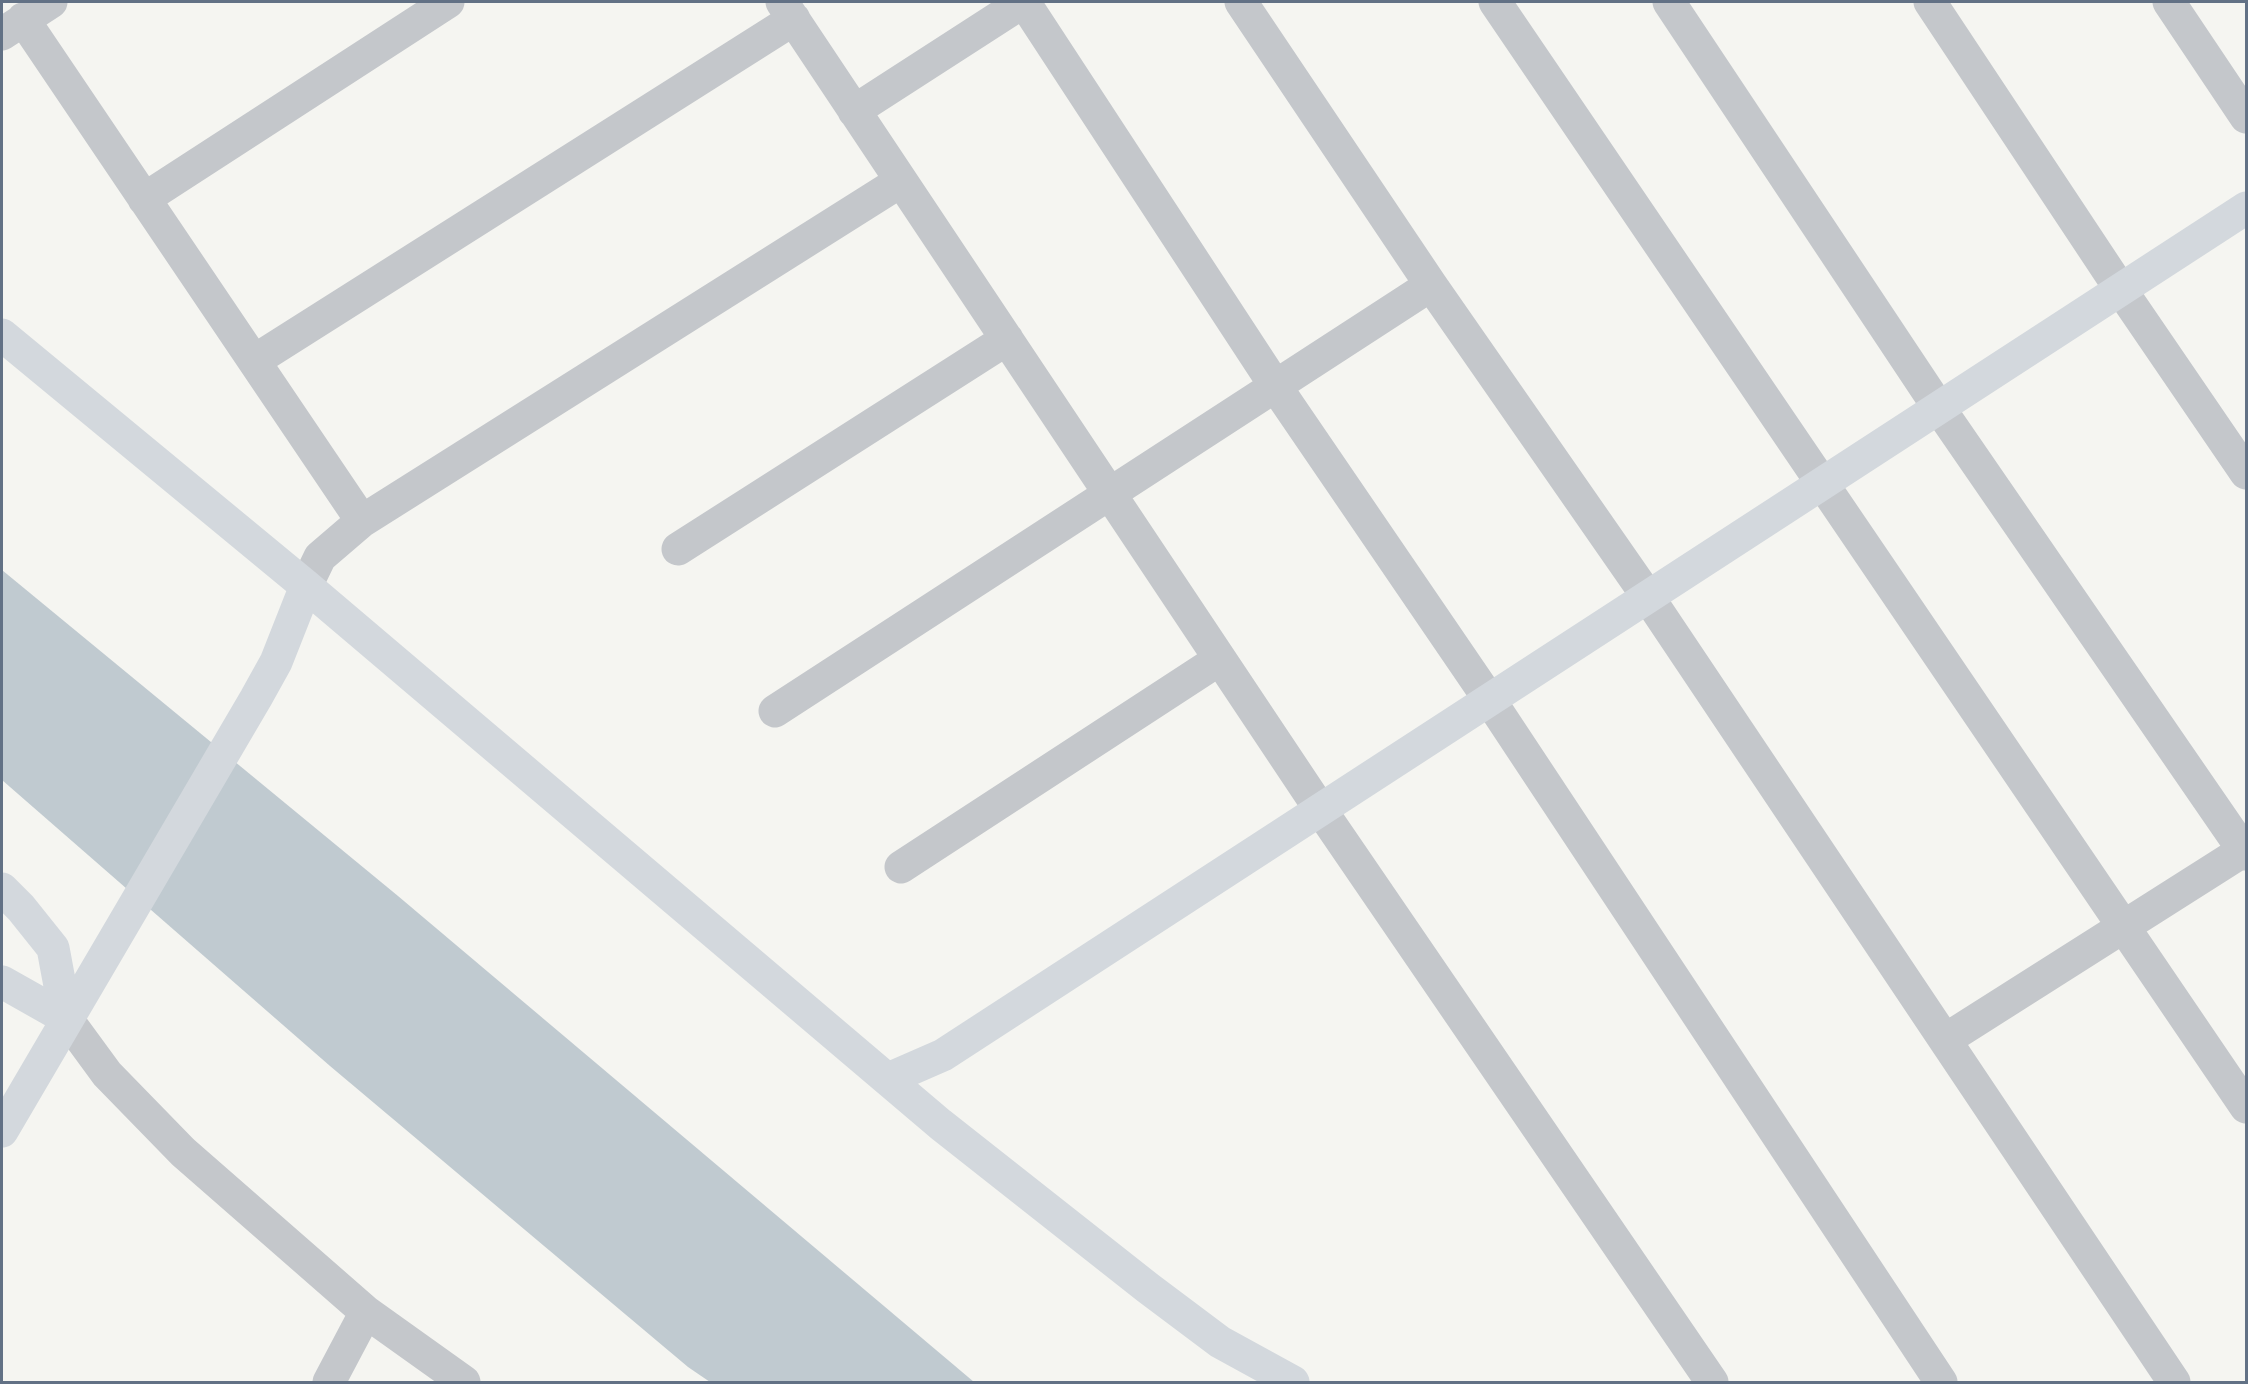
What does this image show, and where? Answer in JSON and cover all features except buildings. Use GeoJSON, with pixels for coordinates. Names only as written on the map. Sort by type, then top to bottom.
{"type":"FeatureCollection","features":[{"type":"Feature","properties":{"kind":"street"},"geometry":{"type":"LineString","coordinates":[[51,2],[12,27],[144,199],[362,521]]}},
{"type":"Feature","properties":{"kind":"street"},"geometry":{"type":"LineString","coordinates":[[144,199],[448,2]]}},
{"type":"Feature","properties":{"kind":"street"},"geometry":{"type":"LineString","coordinates":[[854,111],[1023,2],[1276,387],[1490,699],[1941,1383]]}},
{"type":"Feature","properties":{"kind":"street"},"geometry":{"type":"LineString","coordinates":[[1240,2],[1431,285],[1648,597],[2174,1383]]}},
{"type":"Feature","properties":{"kind":"street"},"geometry":{"type":"LineString","coordinates":[[1495,2],[2247,1107]]}},
{"type":"Feature","properties":{"kind":"street"},"geometry":{"type":"LineString","coordinates":[[1669,2],[1939,408],[2246,851],[1945,1041]]}},
{"type":"Feature","properties":{"kind":"street"},"geometry":{"type":"LineString","coordinates":[[1930,2],[2121,290],[2247,473]]}},
{"type":"Feature","properties":{"kind":"street"},"geometry":{"type":"LineString","coordinates":[[2169,2],[2247,117]]}},
{"type":"Feature","properties":{"kind":"street"},"geometry":{"type":"LineString","coordinates":[[254,361],[788,10],[1320,809],[1712,1383]]}},
{"type":"Feature","properties":{"kind":"street"},"geometry":{"type":"LineString","coordinates":[[2,1131],[276,662],[320,557],[362,521],[901,181]]}},
{"type":"Feature","properties":{"kind":"street"},"geometry":{"type":"LineString","coordinates":[[888,1079],[942,1055],[2247,208]]}},
{"type":"Feature","properties":{"kind":"street"},"geometry":{"type":"LineString","coordinates":[[775,711],[1111,495],[1431,285]]}},
{"type":"Feature","properties":{"kind":"street"},"geometry":{"type":"LineString","coordinates":[[2,335],[306,586],[940,1124],[1220,1342],[1293,1383]]}},
{"type":"Feature","properties":{"kind":"street"},"geometry":{"type":"LineString","coordinates":[[678,549],[1007,339]]}},
{"type":"Feature","properties":{"kind":"street"},"geometry":{"type":"LineString","coordinates":[[902,867],[1220,659]]}},
{"type":"Feature","properties":{"kind":"street"},"geometry":{"type":"LineString","coordinates":[[2,889],[21,908],[53,948],[66,1018]]}},
{"type":"Feature","properties":{"kind":"street"},"geometry":{"type":"LineString","coordinates":[[2,982],[66,1018],[107,1074],[183,1152],[366,1312],[464,1383]]}},
{"type":"Feature","properties":{"kind":"street"},"geometry":{"type":"LineString","coordinates":[[329,1383],[366,1312]]}},
{"type":"Feature","properties":{"kind":"shaded area"},"geometry":{"type":"Polygon","coordinates":[[[2,570],[398,896],[974,1382],[710,1382],[688,1367],[330,1066],[2,780],[2,570]]]}}]}
